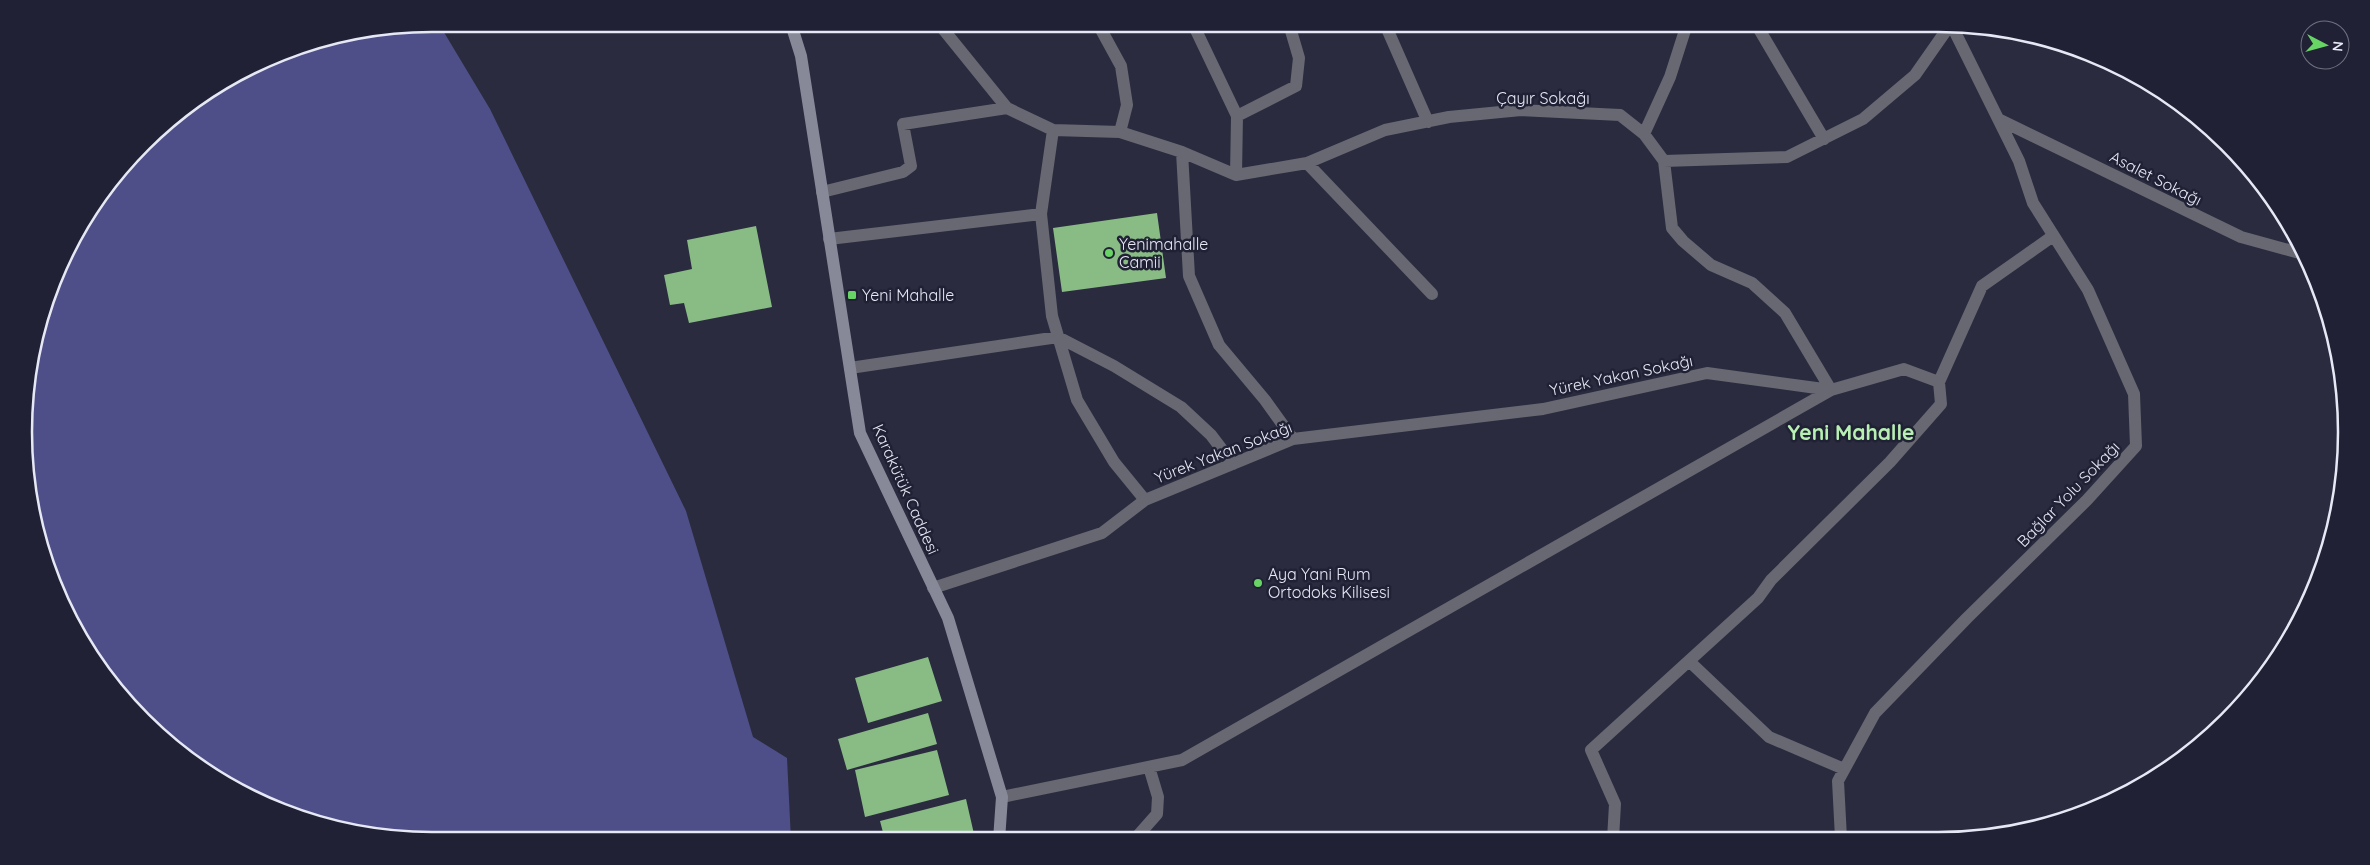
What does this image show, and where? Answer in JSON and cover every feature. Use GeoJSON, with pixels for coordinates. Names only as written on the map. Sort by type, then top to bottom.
{"type":"FeatureCollection","features":[{"type":"Feature","properties":{"kind":"main road","name":"Karakütük Caddesi"},"geometry":{"type":"LineString","coordinates":[[793,32],[800,56],[860,432],[948,618],[1002,797],[1000,832]]}},
{"type":"Feature","properties":{"kind":"street"},"geometry":{"type":"LineString","coordinates":[[945,32],[1007,108],[1053,130],[1120,132],[1182,152],[1236,175],[1237,116],[1197,32]]}},
{"type":"Feature","properties":{"kind":"street"},"geometry":{"type":"LineString","coordinates":[[1102,32],[1121,66],[1127,105],[1120,132]]}},
{"type":"Feature","properties":{"kind":"street"},"geometry":{"type":"LineString","coordinates":[[1237,116],[1296,86],[1299,58],[1291,32]]}},
{"type":"Feature","properties":{"kind":"street"},"geometry":{"type":"LineString","coordinates":[[1389,32],[1428,122]]}},
{"type":"Feature","properties":{"kind":"street"},"geometry":{"type":"LineString","coordinates":[[1644,134],[1670,77],[1684,32]]}},
{"type":"Feature","properties":{"kind":"street"},"geometry":{"type":"LineString","coordinates":[[1761,32],[1824,139]]}},
{"type":"Feature","properties":{"kind":"street"},"geometry":{"type":"LineString","coordinates":[[1831,390],[1785,313],[1752,283],[1711,265],[1683,242],[1672,228],[1664,161],[1787,157],[1863,119],[1914,75],[1946,32]]}},
{"type":"Feature","properties":{"kind":"street","name":"Bağlar Yolu Sokağı"},"geometry":{"type":"LineString","coordinates":[[1841,832],[1838,781],[1875,713],[1966,618],[2087,500],[2136,446],[2134,394],[2088,290],[2033,203],[2018,161],[1954,33]]}},
{"type":"Feature","properties":{"kind":"street"},"geometry":{"type":"LineString","coordinates":[[822,192],[904,172],[911,166],[903,124],[1007,108]]}},
{"type":"Feature","properties":{"kind":"street","name":"Çayır Sokağı"},"geometry":{"type":"LineString","coordinates":[[1236,175],[1307,163],[1385,130],[1449,117],[1522,110],[1620,115],[1644,134],[1664,161]]}},
{"type":"Feature","properties":{"kind":"street","name":"Asalet Sokağı"},"geometry":{"type":"LineString","coordinates":[[1998,119],[2242,237],[2294,251]]}},
{"type":"Feature","properties":{"kind":"street","name":"Yürek Yakan Sokağı"},"geometry":{"type":"LineString","coordinates":[[1053,130],[1042,214],[1052,316],[1077,400],[1114,462],[1144,500],[1293,439],[1543,409],[1708,373],[1831,390]]}},
{"type":"Feature","properties":{"kind":"street"},"geometry":{"type":"LineString","coordinates":[[1182,152],[1189,276],[1219,345],[1265,400],[1293,439]]}},
{"type":"Feature","properties":{"kind":"street"},"geometry":{"type":"LineString","coordinates":[[1307,163],[1432,294]]}},
{"type":"Feature","properties":{"kind":"street"},"geometry":{"type":"LineString","coordinates":[[829,239],[1042,214]]}},
{"type":"Feature","properties":{"kind":"street"},"geometry":{"type":"LineString","coordinates":[[1613,832],[1615,804],[1591,750],[1758,598],[1771,580],[1890,462],[1941,404],[1940,382],[1982,286],[2053,236]]}},
{"type":"Feature","properties":{"kind":"street"},"geometry":{"type":"LineString","coordinates":[[850,368],[1058,337],[1114,366],[1181,407],[1211,435],[1234,464]]}},
{"type":"Feature","properties":{"kind":"street"},"geometry":{"type":"LineString","coordinates":[[1002,797],[1182,760],[1831,390],[1904,369],[1940,382]]}},
{"type":"Feature","properties":{"kind":"street"},"geometry":{"type":"LineString","coordinates":[[933,588],[1102,533],[1144,500]]}},
{"type":"Feature","properties":{"kind":"street"},"geometry":{"type":"LineString","coordinates":[[1688,661],[1769,737],[1844,769]]}},
{"type":"Feature","properties":{"kind":"street"},"geometry":{"type":"LineString","coordinates":[[1141,832],[1157,814],[1158,797],[1149,767]]}},
{"type":"Feature","properties":{"kind":"shaded area"},"geometry":{"type":"Polygon","coordinates":[[[444,32],[490,109],[686,511],[753,737],[787,758],[791,832],[406,832],[354,825],[329,819],[279,802],[232,779],[189,750],[169,733],[115,676],[100,655],[74,609],[63,586],[46,536],[40,511],[33,459],[32,432],[36,380],[40,354],[54,304],[63,279],[86,232],[115,189],[132,169],[189,115],[232,86],[279,63],[329,46],[354,40],[406,33],[444,32]]]}},
{"type":"Feature","properties":{"kind":"building","name":"Yenimahalle Camii"},"geometry":{"type":"Polygon","coordinates":[[[1157,213],[1166,278],[1062,292],[1053,228],[1157,213]]]}},
{"type":"Feature","properties":{"kind":"building"},"geometry":{"type":"Polygon","coordinates":[[[756,226],[772,307],[689,323],[684,303],[670,305],[664,275],[692,269],[687,240],[756,226]]]}},
{"type":"Feature","properties":{"kind":"building"},"geometry":{"type":"Polygon","coordinates":[[[928,657],[942,701],[868,723],[855,678],[928,657]]]}},
{"type":"Feature","properties":{"kind":"building"},"geometry":{"type":"Polygon","coordinates":[[[928,713],[937,744],[847,770],[838,739],[928,713]]]}},
{"type":"Feature","properties":{"kind":"building"},"geometry":{"type":"Polygon","coordinates":[[[937,750],[949,795],[865,817],[855,770],[937,750]]]}},
{"type":"Feature","properties":{"kind":"building"},"geometry":{"type":"Polygon","coordinates":[[[966,799],[974,832],[883,832],[880,821],[966,799]]]}},
{"type":"Feature","properties":{"kind":"place","name":"Yenimahalle Camii"},"geometry":{"type":"Point","coordinates":[1109,253]}},
{"type":"Feature","properties":{"kind":"place","name":"Yeni Mahalle"},"geometry":{"type":"Point","coordinates":[852,295]}},
{"type":"Feature","properties":{"kind":"place","name":"Aya Yani Rum Ortodoks Kilisesi"},"geometry":{"type":"Point","coordinates":[1258,583]}},
{"type":"Feature","properties":{"kind":"district","name":"Yeni Mahalle"},"geometry":{"type":"Point","coordinates":[1851,433]}}]}
